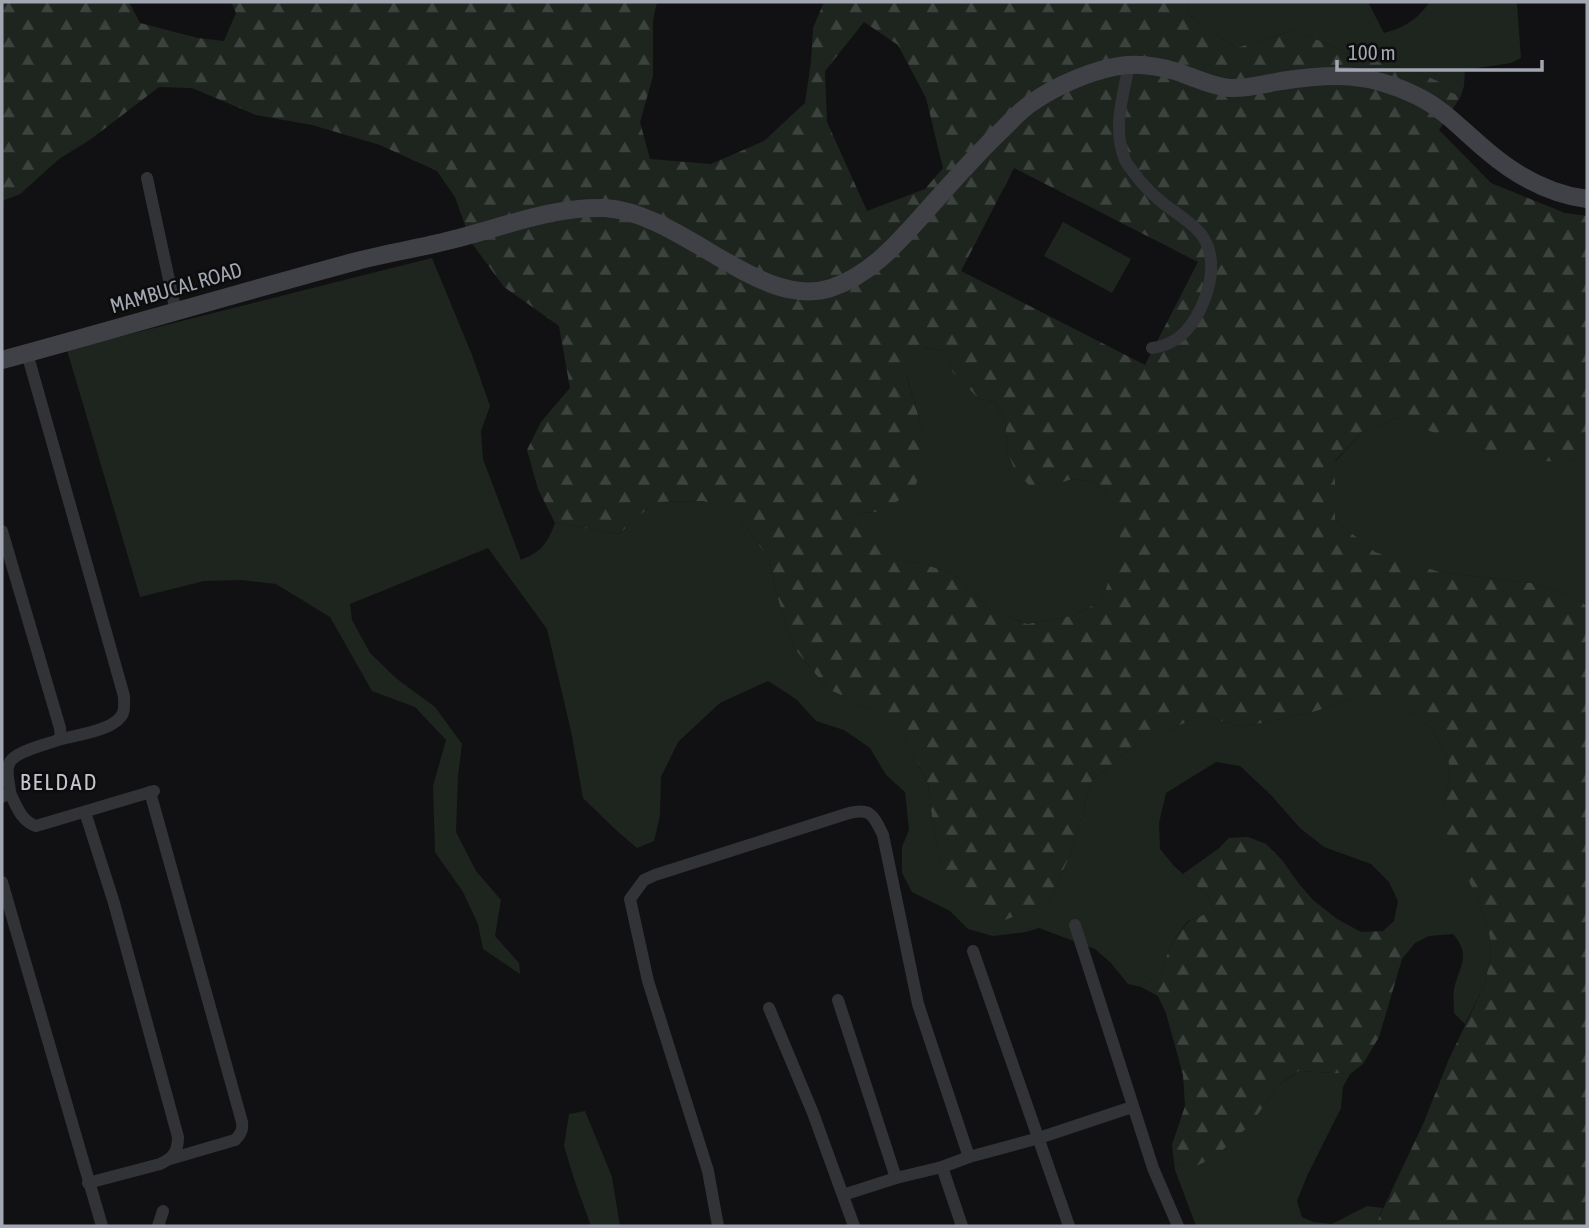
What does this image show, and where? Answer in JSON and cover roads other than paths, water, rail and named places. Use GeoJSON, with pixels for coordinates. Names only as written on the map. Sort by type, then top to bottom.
{"type":"FeatureCollection","features":[{"type":"Feature","properties":{"kind":"main road","name":"MAMBUCAL ROAD"},"geometry":{"type":"LineString","coordinates":[[2,360],[362,260],[454,239],[544,214],[603,208],[652,219],[745,272],[782,288],[809,292],[832,288],[859,274],[882,257],[991,140],[1028,105],[1065,84],[1099,70],[1129,65],[1153,66],[1175,71],[1228,88],[1327,75],[1388,83],[1421,97],[1444,112],[1488,151],[1534,183],[1557,192],[1587,198]]}},
{"type":"Feature","properties":{"kind":"street"},"geometry":{"type":"LineString","coordinates":[[1129,65],[1119,114],[1119,137],[1126,161],[1140,181],[1202,235],[1210,255],[1211,276],[1207,294],[1190,327],[1178,339],[1165,346],[1152,348]]}},
{"type":"Feature","properties":{"kind":"street"},"geometry":{"type":"LineString","coordinates":[[147,178],[176,312]]}},
{"type":"Feature","properties":{"kind":"street"},"geometry":{"type":"LineString","coordinates":[[27,354],[124,696],[124,706],[117,721],[100,729],[21,753],[9,762],[6,795],[23,819],[36,826],[152,792],[242,1122],[242,1129],[235,1140],[88,1183]]}},
{"type":"Feature","properties":{"kind":"street"},"geometry":{"type":"LineString","coordinates":[[2,531],[61,739]]}},
{"type":"Feature","properties":{"kind":"street"},"geometry":{"type":"LineString","coordinates":[[718,1226],[708,1171],[648,981],[630,899],[644,880],[655,875],[859,810],[867,811],[873,816],[883,835],[918,1004],[969,1157]]}},
{"type":"Feature","properties":{"kind":"street"},"geometry":{"type":"LineString","coordinates":[[85,812],[114,903],[178,1137],[176,1153],[170,1159]]}},
{"type":"Feature","properties":{"kind":"street"},"geometry":{"type":"LineString","coordinates":[[2,882],[102,1226]]}},
{"type":"Feature","properties":{"kind":"street"},"geometry":{"type":"LineString","coordinates":[[1075,925],[1132,1107],[1153,1168],[1178,1226]]}},
{"type":"Feature","properties":{"kind":"street"},"geometry":{"type":"LineString","coordinates":[[972,951],[1069,1226]]}},
{"type":"Feature","properties":{"kind":"street"},"geometry":{"type":"LineString","coordinates":[[838,1000],[896,1178]]}},
{"type":"Feature","properties":{"kind":"street"},"geometry":{"type":"LineString","coordinates":[[769,1008],[813,1112],[854,1226]]}},
{"type":"Feature","properties":{"kind":"street"},"geometry":{"type":"LineString","coordinates":[[843,1195],[1039,1139],[1132,1107]]}},
{"type":"Feature","properties":{"kind":"street"},"geometry":{"type":"LineString","coordinates":[[942,1167],[962,1226]]}},
{"type":"Feature","properties":{"kind":"street"},"geometry":{"type":"LineString","coordinates":[[158,1226],[163,1212]]}},
{"type":"Feature","properties":{"kind":"district","name":"BELDAD"},"geometry":{"type":"Point","coordinates":[59,782]}}]}
